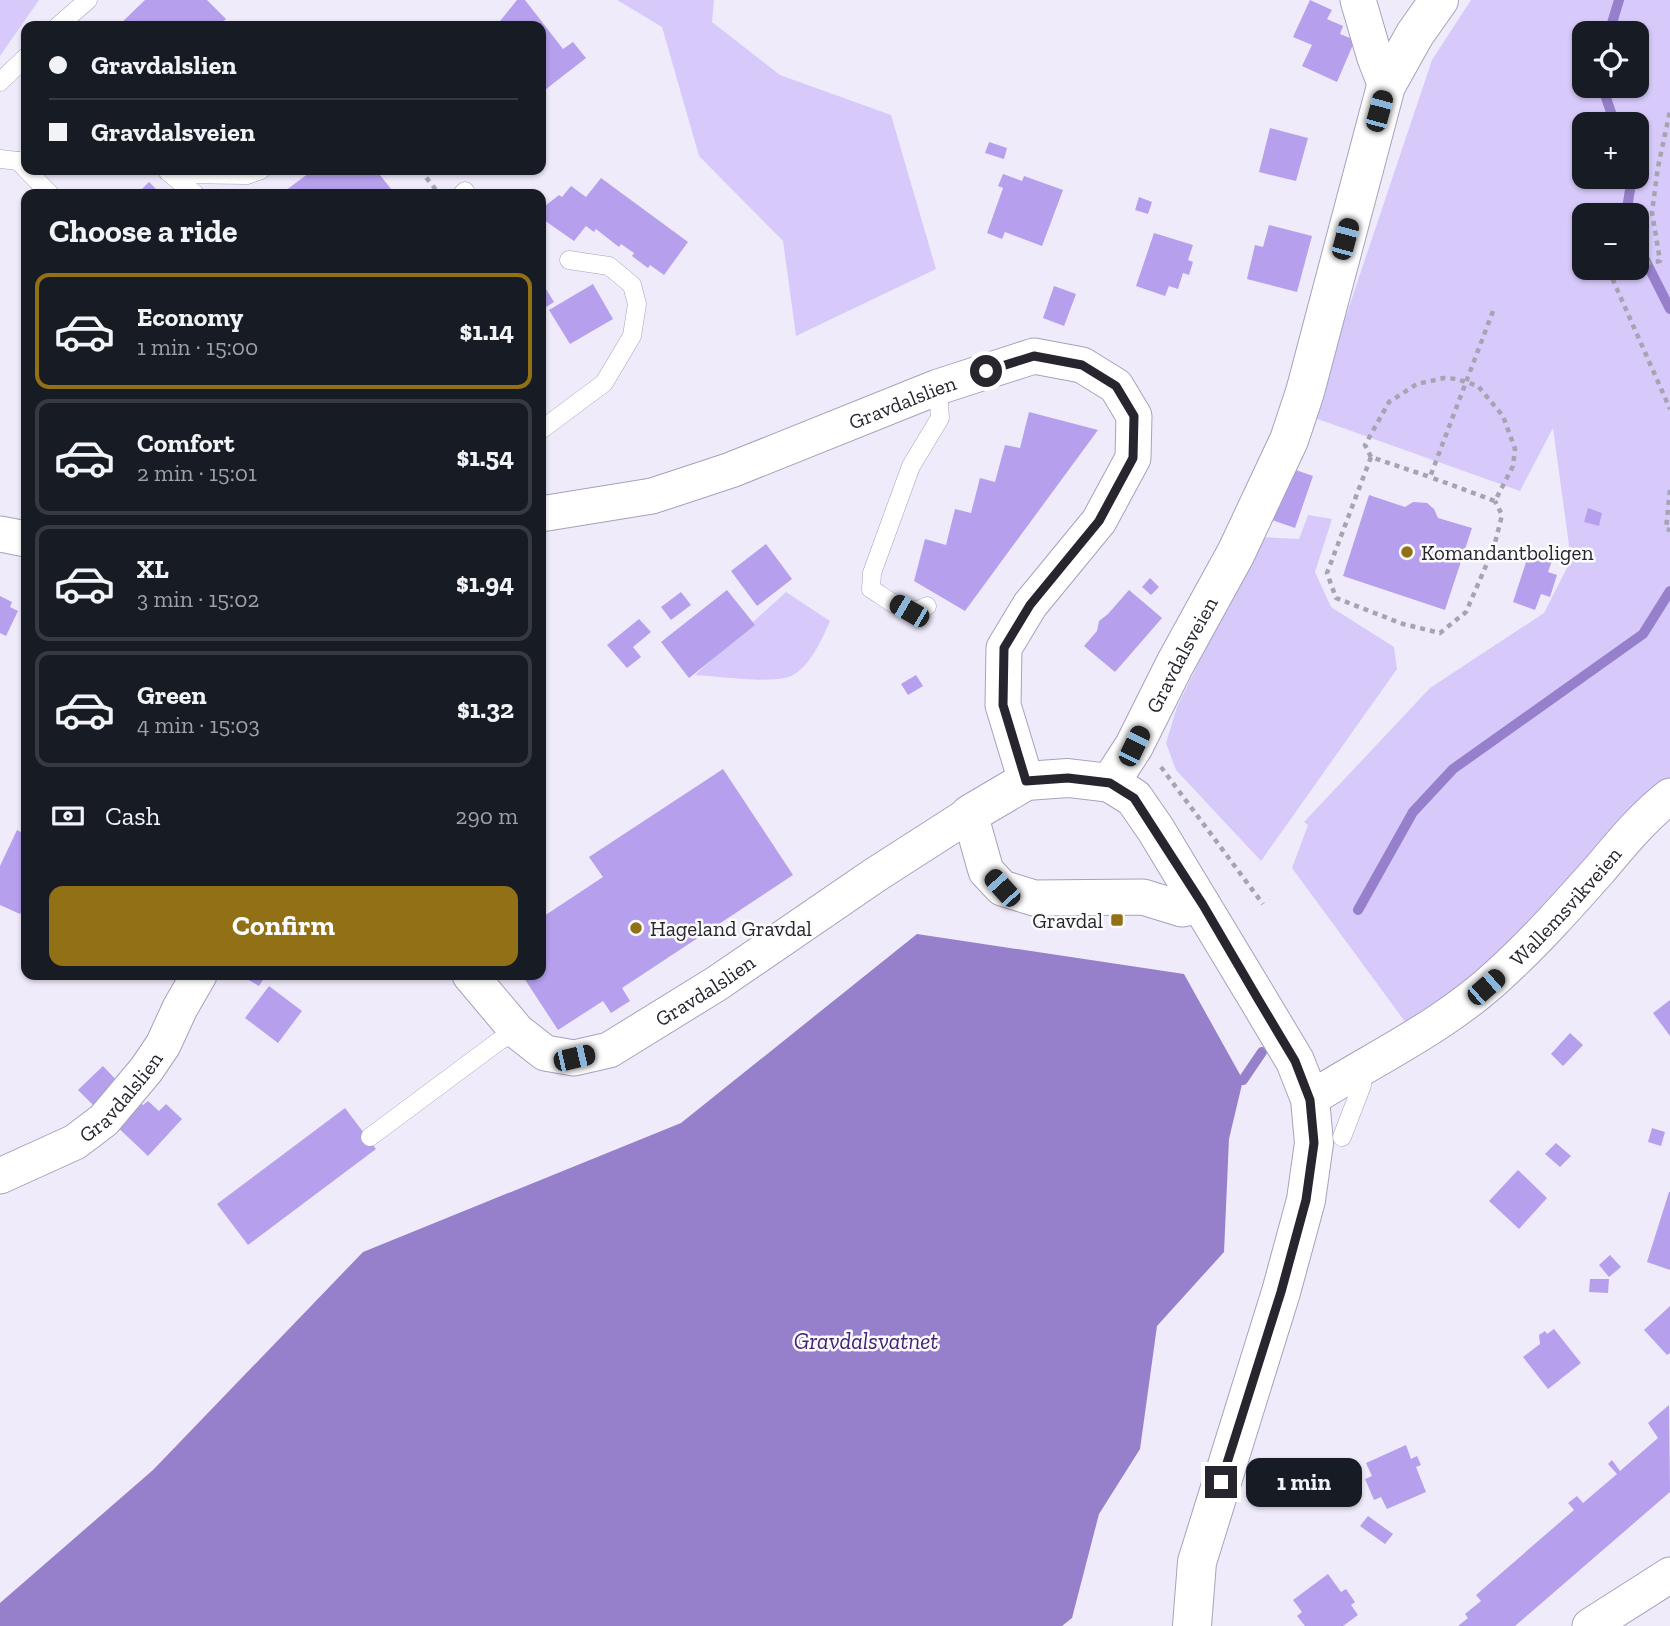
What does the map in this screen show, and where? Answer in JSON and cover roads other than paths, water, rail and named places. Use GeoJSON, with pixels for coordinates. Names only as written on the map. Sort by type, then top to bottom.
{"type":"FeatureCollection","features":[{"type":"Feature","properties":{"kind":"main road","name":"Gravdalsveien"},"geometry":{"type":"LineString","coordinates":[[1110,783],[1134,746],[1236,553],[1289,440],[1305,392],[1386,86],[1415,34],[1439,0]]}},
{"type":"Feature","properties":{"kind":"main road","name":"Gravdalslien"},"geometry":{"type":"LineString","coordinates":[[970,814],[1026,781],[1068,778],[1110,783]]}},
{"type":"Feature","properties":{"kind":"main road"},"geometry":{"type":"LineString","coordinates":[[1110,783],[1134,798],[1203,905],[1295,1061],[1310,1100],[1314,1143],[1306,1200],[1281,1292],[1196,1562],[1192,1626]]}},
{"type":"Feature","properties":{"kind":"street"},"geometry":{"type":"LineString","coordinates":[[1358,0],[1386,86]]}},
{"type":"Feature","properties":{"kind":"street","name":"Gravdalslien"},"geometry":{"type":"LineString","coordinates":[[546,513],[652,496],[731,470],[938,387],[1034,356],[1082,365],[1116,386],[1134,416],[1133,458],[1099,521],[1030,605],[1004,648],[1003,705],[1026,781]]}},
{"type":"Feature","properties":{"kind":"street"},"geometry":{"type":"LineString","coordinates":[[0,534],[21,538]]}},
{"type":"Feature","properties":{"kind":"street","name":"Wallemsvikveien"},"geometry":{"type":"LineString","coordinates":[[1310,1100],[1364,1065],[1429,1030],[1500,974],[1573,900],[1637,826],[1670,796]]}},
{"type":"Feature","properties":{"kind":"street"},"geometry":{"type":"LineString","coordinates":[[970,814],[986,871],[1002,888],[1034,898],[1143,897],[1182,909],[1203,905]]}},
{"type":"Feature","properties":{"kind":"street","name":"Gravdalslien"},"geometry":{"type":"LineString","coordinates":[[474,980],[517,1031],[545,1052],[574,1058],[609,1050],[716,984],[875,875],[970,814]]}},
{"type":"Feature","properties":{"kind":"street","name":"Gravdalslien"},"geometry":{"type":"LineString","coordinates":[[0,1176],[75,1142],[104,1120],[163,1045],[196,980]]}},
{"type":"Feature","properties":{"kind":"street"},"geometry":{"type":"LineString","coordinates":[[1590,1626],[1670,1575]]}},
{"type":"Feature","properties":{"kind":"lane"},"geometry":{"type":"LineString","coordinates":[[64,21],[88,0]]}},
{"type":"Feature","properties":{"kind":"lane"},"geometry":{"type":"LineString","coordinates":[[0,82],[21,62]]}},
{"type":"Feature","properties":{"kind":"lane"},"geometry":{"type":"LineString","coordinates":[[30,175],[45,189]]}},
{"type":"Feature","properties":{"kind":"lane"},"geometry":{"type":"LineString","coordinates":[[172,175],[189,189]]}},
{"type":"Feature","properties":{"kind":"lane"},"geometry":{"type":"LineString","coordinates":[[546,426],[604,383],[632,336],[638,304],[632,285],[609,266],[569,260]]}},
{"type":"Feature","properties":{"kind":"lane"},"geometry":{"type":"LineString","coordinates":[[927,606],[919,611],[909,611],[871,589],[872,573],[911,466],[940,418],[938,387]]}},
{"type":"Feature","properties":{"kind":"lane"},"geometry":{"type":"LineString","coordinates":[[370,1137],[499,1041],[517,1031]]}},
{"type":"Feature","properties":{"kind":"lane"},"geometry":{"type":"LineString","coordinates":[[1342,1137],[1362,1085],[1364,1065]]}},
{"type":"Feature","properties":{"kind":"water","name":"Gravdalsvatnet"},"geometry":{"type":"Polygon","coordinates":[[[917,934],[1184,974],[1243,1080],[1229,1139],[1224,1252],[1157,1326],[1140,1449],[1099,1514],[1072,1618],[1062,1626],[0,1626],[0,1603],[153,1470],[363,1252],[681,1123],[917,934]]]}},
{"type":"Feature","properties":{"kind":"waterway"},"geometry":{"type":"LineString","coordinates":[[1613,21],[1619,0]]}},
{"type":"Feature","properties":{"kind":"waterway"},"geometry":{"type":"LineString","coordinates":[[1606,98],[1611,112]]}},
{"type":"Feature","properties":{"kind":"waterway"},"geometry":{"type":"LineString","coordinates":[[1628,203],[1630,189]]}},
{"type":"Feature","properties":{"kind":"waterway"},"geometry":{"type":"LineString","coordinates":[[1649,268],[1670,309]]}},
{"type":"Feature","properties":{"kind":"waterway"},"geometry":{"type":"LineString","coordinates":[[1358,910],[1413,812],[1453,769],[1643,634],[1670,591]]}},
{"type":"Feature","properties":{"kind":"waterway"},"geometry":{"type":"LineString","coordinates":[[1243,1080],[1262,1052]]}},
{"type":"Feature","properties":{"kind":"place","name":"Komandantboligen"},"geometry":{"type":"Point","coordinates":[1407,552]}},
{"type":"Feature","properties":{"kind":"place","name":"Gravdal"},"geometry":{"type":"Point","coordinates":[1117,920]}},
{"type":"Feature","properties":{"kind":"place","name":"Hageland Gravdal"},"geometry":{"type":"Point","coordinates":[636,928]}}]}
